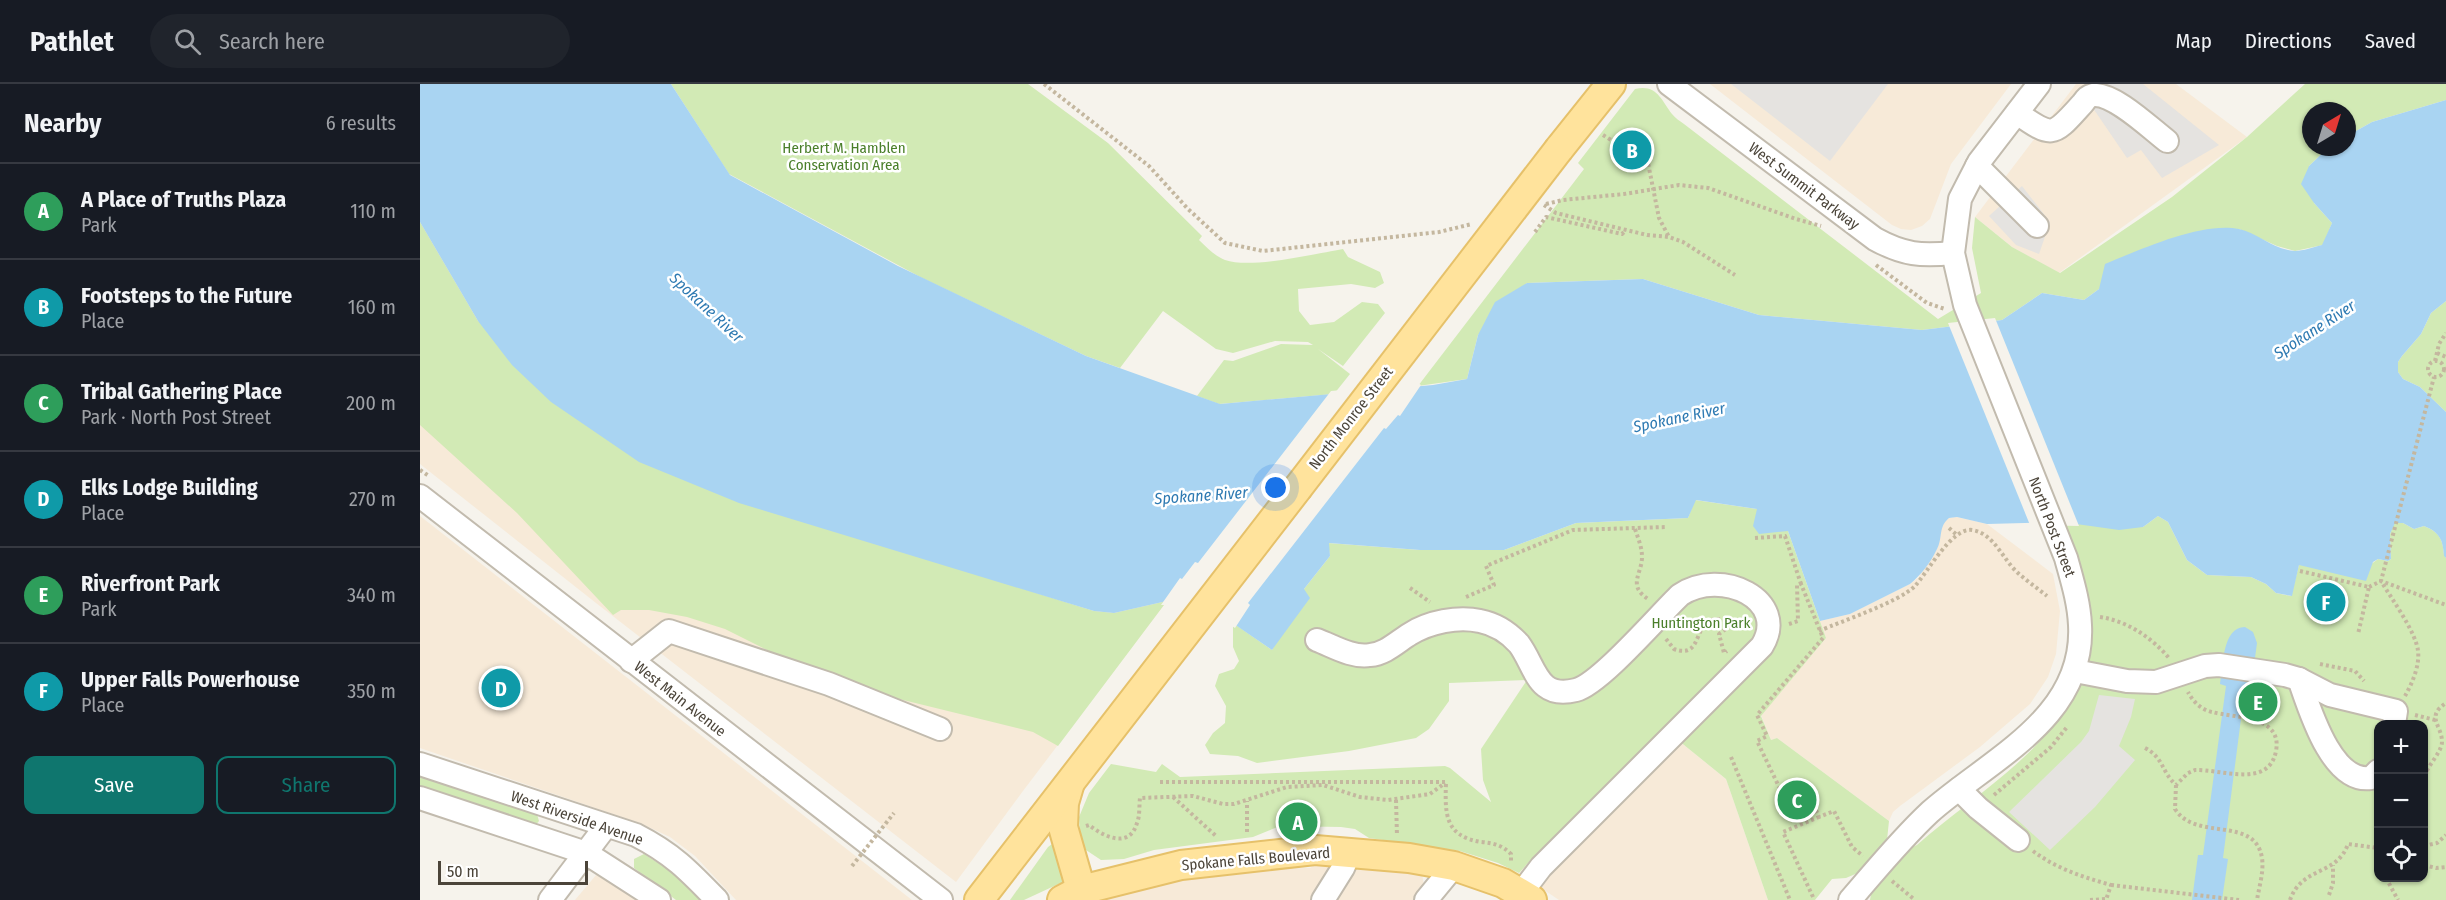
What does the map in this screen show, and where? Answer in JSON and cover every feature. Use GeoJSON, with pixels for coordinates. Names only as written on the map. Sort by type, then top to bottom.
{"type":"FeatureCollection","features":[{"type":"Feature","properties":{"kind":"main road","name":"North Monroe Street"},"geometry":{"type":"LineString","coordinates":[[979,900],[1611,84]]}},
{"type":"Feature","properties":{"kind":"main road","name":"North Monroe Street"},"geometry":{"type":"LineString","coordinates":[[1070,781],[1064,803],[1063,827],[1076,897]]}},
{"type":"Feature","properties":{"kind":"main road","name":"Spokane Falls Boulevard"},"geometry":{"type":"LineString","coordinates":[[1076,897],[1181,865],[1315,850],[1409,858],[1454,866],[1527,896]]}},
{"type":"Feature","properties":{"kind":"street","name":"West Summit Parkway"},"geometry":{"type":"LineString","coordinates":[[1669,84],[1875,239],[1908,254],[1953,253]]}},
{"type":"Feature","properties":{"kind":"street","name":"North Post Street"},"geometry":{"type":"LineString","coordinates":[[1850,900],[1930,812],[2032,731],[2049,714],[2061,700],[2075,671],[2079,652],[2080,625],[2076,594],[2066,558],[2011,423],[1960,287],[1953,253],[1960,199],[1977,166],[2039,84]]}},
{"type":"Feature","properties":{"kind":"street"},"geometry":{"type":"LineString","coordinates":[[2017,113],[2040,130],[2049,132],[2061,128],[2088,97],[2096,95],[2111,99],[2167,141]]}},
{"type":"Feature","properties":{"kind":"street"},"geometry":{"type":"LineString","coordinates":[[1977,166],[2037,226]]}},
{"type":"Feature","properties":{"kind":"street","name":"West Main Avenue"},"geometry":{"type":"LineString","coordinates":[[420,496],[941,900]]}},
{"type":"Feature","properties":{"kind":"street"},"geometry":{"type":"LineString","coordinates":[[1317,640],[1355,654],[1370,656],[1386,650],[1413,632],[1438,623],[1466,619],[1480,621],[1492,624],[1510,635],[1520,645],[1542,684],[1553,690],[1565,692],[1586,686],[1680,595],[1694,587],[1712,584],[1728,585],[1743,590],[1756,601],[1767,616],[1769,631],[1762,646],[1541,867],[1527,896]]}},
{"type":"Feature","properties":{"kind":"street"},"geometry":{"type":"LineString","coordinates":[[631,661],[669,630],[829,684],[940,729]]}},
{"type":"Feature","properties":{"kind":"street"},"geometry":{"type":"LineString","coordinates":[[2075,671],[2127,681],[2156,682],[2205,666],[2219,665],[2257,670],[2299,679],[2330,695],[2395,718]]}},
{"type":"Feature","properties":{"kind":"street"},"geometry":{"type":"LineString","coordinates":[[2299,679],[2320,735],[2332,755],[2357,777],[2371,778],[2376,774]]}},
{"type":"Feature","properties":{"kind":"street","name":"West Riverside Avenue"},"geometry":{"type":"LineString","coordinates":[[420,764],[636,835],[662,848],[685,867],[717,900]]}},
{"type":"Feature","properties":{"kind":"street"},"geometry":{"type":"LineString","coordinates":[[1959,789],[1978,808],[2018,840]]}},
{"type":"Feature","properties":{"kind":"street","name":"West Riverside Avenue"},"geometry":{"type":"LineString","coordinates":[[420,798],[586,853],[659,900]]}},
{"type":"Feature","properties":{"kind":"street"},"geometry":{"type":"LineString","coordinates":[[550,900],[606,826]]}},
{"type":"Feature","properties":{"kind":"street"},"geometry":{"type":"LineString","coordinates":[[1323,900],[1350,852]]}},
{"type":"Feature","properties":{"kind":"street"},"geometry":{"type":"LineString","coordinates":[[1426,900],[1454,866]]}},
{"type":"Feature","properties":{"kind":"path"},"geometry":{"type":"LineString","coordinates":[[1603,135],[1648,163],[1659,218],[1669,237]]}},
{"type":"Feature","properties":{"kind":"path"},"geometry":{"type":"LineString","coordinates":[[1544,205],[1556,213],[1683,242],[1736,275]]}},
{"type":"Feature","properties":{"kind":"path"},"geometry":{"type":"LineString","coordinates":[[1535,232],[1546,217],[1622,234],[1627,230]]}},
{"type":"Feature","properties":{"kind":"path"},"geometry":{"type":"LineString","coordinates":[[2435,361],[2446,333]]}},
{"type":"Feature","properties":{"kind":"path"},"geometry":{"type":"LineString","coordinates":[[2437,353],[2446,357]]}},
{"type":"Feature","properties":{"kind":"path"},"geometry":{"type":"LineString","coordinates":[[2435,361],[2442,364],[2444,370],[2440,377],[2434,379],[2428,373],[2428,368],[2430,363],[2435,361]]}},
{"type":"Feature","properties":{"kind":"path"},"geometry":{"type":"LineString","coordinates":[[2395,718],[2413,684],[2418,652],[2407,625],[2381,581],[2434,379]]}},
{"type":"Feature","properties":{"kind":"path"},"geometry":{"type":"LineString","coordinates":[[1483,590],[1494,585],[1486,566],[1558,536],[1573,531],[1666,527]]}},
{"type":"Feature","properties":{"kind":"path"},"geometry":{"type":"LineString","coordinates":[[1949,528],[1957,535]]}},
{"type":"Feature","properties":{"kind":"path"},"geometry":{"type":"LineString","coordinates":[[1635,529],[1642,553],[1636,583],[1640,592],[1669,618],[1666,640],[1674,649],[1685,652],[1690,650],[1698,640],[1700,630],[1706,622],[1717,618],[1727,623],[1727,627],[1719,634],[1724,652],[1734,648]]}},
{"type":"Feature","properties":{"kind":"path"},"geometry":{"type":"LineString","coordinates":[[1820,631],[1908,593],[1957,535],[1971,530],[1980,533],[2000,549],[2017,572],[2047,596]]}},
{"type":"Feature","properties":{"kind":"path"},"geometry":{"type":"LineString","coordinates":[[1755,538],[1785,536],[1822,638],[1757,715],[1767,736],[1757,741],[1782,793],[1804,784],[1819,817]]}},
{"type":"Feature","properties":{"kind":"path"},"geometry":{"type":"LineString","coordinates":[[2300,571],[2369,587],[2381,581],[2446,605]]}},
{"type":"Feature","properties":{"kind":"path"},"geometry":{"type":"LineString","coordinates":[[1769,631],[1798,621],[1797,585],[1801,584]]}},
{"type":"Feature","properties":{"kind":"path"},"geometry":{"type":"LineString","coordinates":[[2358,634],[2369,587]]}},
{"type":"Feature","properties":{"kind":"path"},"geometry":{"type":"LineString","coordinates":[[2099,617],[2117,619],[2161,649],[2183,674],[2186,689],[2191,698],[2211,712],[2258,721],[2269,728],[2275,736],[2277,749],[2273,761],[2264,771],[2254,774],[2195,770],[2188,773],[2176,785],[2174,794],[2175,809],[2180,817],[2194,826],[2246,835],[2256,843],[2262,857],[2257,900]]}},
{"type":"Feature","properties":{"kind":"path"},"geometry":{"type":"LineString","coordinates":[[2446,703],[2436,713],[2434,720],[2446,749]]}},
{"type":"Feature","properties":{"kind":"path"},"geometry":{"type":"LineString","coordinates":[[2425,774],[2429,763],[2439,751],[2442,741]]}},
{"type":"Feature","properties":{"kind":"path"},"geometry":{"type":"LineString","coordinates":[[2145,748],[2160,758],[2167,776],[2176,785]]}},
{"type":"Feature","properties":{"kind":"path"},"geometry":{"type":"LineString","coordinates":[[1731,757],[1790,900]]}},
{"type":"Feature","properties":{"kind":"path"},"geometry":{"type":"LineString","coordinates":[[1160,782],[1446,782]]}},
{"type":"Feature","properties":{"kind":"path"},"geometry":{"type":"LineString","coordinates":[[1083,826],[1089,825],[1107,838],[1115,840],[1125,837],[1137,824],[1140,798],[1193,796],[1223,804],[1247,801],[1287,787],[1323,785],[1360,798],[1396,800],[1430,794],[1446,782]]}},
{"type":"Feature","properties":{"kind":"path"},"geometry":{"type":"LineString","coordinates":[[1446,782],[1447,821],[1466,840],[1504,847],[1511,854],[1511,864]]}},
{"type":"Feature","properties":{"kind":"path"},"geometry":{"type":"LineString","coordinates":[[1173,797],[1216,836]]}},
{"type":"Feature","properties":{"kind":"path"},"geometry":{"type":"LineString","coordinates":[[1396,800],[1397,837]]}},
{"type":"Feature","properties":{"kind":"path"},"geometry":{"type":"LineString","coordinates":[[1247,801],[1247,832]]}},
{"type":"Feature","properties":{"kind":"path"},"geometry":{"type":"LineString","coordinates":[[1813,897],[1783,831],[1834,811],[1852,848],[1869,861]]}},
{"type":"Feature","properties":{"kind":"path"},"geometry":{"type":"LineString","coordinates":[[852,866],[894,813]]}},
{"type":"Feature","properties":{"kind":"path"},"geometry":{"type":"LineString","coordinates":[[2428,845],[2437,843],[2446,835]]}},
{"type":"Feature","properties":{"kind":"path"},"geometry":{"type":"LineString","coordinates":[[2018,840],[2047,861],[2069,873],[2111,885],[2239,900]]}},
{"type":"Feature","properties":{"kind":"path"},"geometry":{"type":"LineString","coordinates":[[2290,900],[2294,890],[2307,876],[2333,865],[2342,858],[2348,844],[2374,847]]}},
{"type":"Feature","properties":{"kind":"path"},"geometry":{"type":"LineString","coordinates":[[2329,895],[2333,883],[2333,865]]}},
{"type":"Feature","properties":{"kind":"path"},"geometry":{"type":"LineString","coordinates":[[2428,866],[2446,867]]}},
{"type":"Feature","properties":{"kind":"path"},"geometry":{"type":"LineString","coordinates":[[1889,878],[1915,900]]}},
{"type":"Feature","properties":{"kind":"path"},"geometry":{"type":"LineString","coordinates":[[2388,882],[2398,900]]}},
{"type":"Feature","properties":{"kind":"path"},"geometry":{"type":"LineString","coordinates":[[2090,900],[2106,899],[2111,885]]}},
{"type":"Feature","properties":{"kind":"shaded area"},"geometry":{"type":"Polygon","coordinates":[[[1710,84],[2011,84],[1951,164],[1930,219],[1922,226],[1911,230],[1892,225],[1710,84]]]}},
{"type":"Feature","properties":{"kind":"shaded area"},"geometry":{"type":"Polygon","coordinates":[[[1731,84],[1888,84],[1830,161],[1731,84]]]}},
{"type":"Feature","properties":{"kind":"shaded area"},"geometry":{"type":"Polygon","coordinates":[[[2076,84],[2176,84],[2247,137],[2059,273],[2012,247],[1975,217],[2076,84]]]}},
{"type":"Feature","properties":{"kind":"shaded area"},"geometry":{"type":"Polygon","coordinates":[[[2094,84],[2143,84],[2219,145],[2162,178],[2141,150],[2127,158],[2082,92],[2094,84]]]}},
{"type":"Feature","properties":{"kind":"shaded area"},"geometry":{"type":"Polygon","coordinates":[[[2022,186],[2050,222],[2039,254],[2016,245],[1989,216],[2022,186]]]}},
{"type":"Feature","properties":{"kind":"shaded area"},"geometry":{"type":"Polygon","coordinates":[[[420,222],[940,684],[1094,611],[1167,601],[956,882],[420,464],[420,222]]]}},
{"type":"Feature","properties":{"kind":"shaded area"},"geometry":{"type":"Polygon","coordinates":[[[420,516],[912,900],[736,900],[695,856],[670,837],[642,824],[420,748],[420,516]]]}},
{"type":"Feature","properties":{"kind":"shaded area"},"geometry":{"type":"Polygon","coordinates":[[[1957,517],[1987,524],[2053,574],[2060,611],[2056,654],[2048,677],[2030,704],[1980,747],[1900,806],[1893,812],[1889,821],[1777,738],[1771,740],[1761,715],[1826,638],[1820,621],[1850,614],[1918,578],[1938,547],[1944,521],[1957,517]]]}},
{"type":"Feature","properties":{"kind":"shaded area"},"geometry":{"type":"Polygon","coordinates":[[[2099,695],[2135,699],[2131,717],[2119,746],[2135,760],[2095,807],[2050,850],[2009,812],[2081,742],[2089,731],[2099,695]]]}},
{"type":"Feature","properties":{"kind":"shaded area"},"geometry":{"type":"Polygon","coordinates":[[[1668,732],[1726,779],[1768,900],[1559,900],[1519,873],[1535,855],[1668,732]]]}},
{"type":"Feature","properties":{"kind":"shaded area"},"geometry":{"type":"Polygon","coordinates":[[[1321,862],[1408,867],[1422,874],[1424,885],[1414,900],[1102,900],[1115,886],[1253,869],[1310,868],[1321,862]]]}},
{"type":"Feature","properties":{"kind":"shaded area"},"geometry":{"type":"Polygon","coordinates":[[[597,874],[603,875],[641,900],[575,900],[597,874]]]}},
{"type":"Feature","properties":{"kind":"green space","name":"Herbert M. Hamblen Conservation Area"},"geometry":{"type":"Polygon","coordinates":[[[671,84],[1028,84],[1108,143],[1202,236],[1199,240],[1221,258],[1236,262],[1266,262],[1343,249],[1348,257],[1380,272],[1384,283],[1375,288],[1351,284],[1298,289],[1299,311],[1310,325],[1334,322],[1362,302],[1378,304],[1385,313],[1343,366],[1318,349],[1350,374],[1334,394],[1219,404],[1197,396],[1224,360],[1233,361],[1281,344],[1313,345],[1308,342],[1275,341],[1233,353],[1216,349],[1163,311],[1120,368],[1086,356],[922,278],[729,174],[671,84]]]}},
{"type":"Feature","properties":{"kind":"green space"},"geometry":{"type":"Polygon","coordinates":[[[2305,84],[2446,84],[2446,100],[2372,122],[2356,131],[2356,102],[2302,102],[2302,156],[2320,156],[2309,166],[2314,203],[2332,223],[2323,245],[2295,251],[2277,246],[2239,229],[2099,289],[2084,300],[2042,293],[2002,320],[1922,330],[1759,315],[1643,279],[1527,283],[1478,335],[1467,379],[1418,386],[1584,169],[1578,163],[1635,89],[1649,89],[1658,94],[1676,118],[1938,319],[1981,293],[1972,248],[1975,217],[2012,247],[2060,273],[2172,197],[2247,137],[2305,84]]]}},
{"type":"Feature","properties":{"kind":"green space"},"geometry":{"type":"Polygon","coordinates":[[[420,222],[478,321],[960,569],[1094,611],[1114,613],[1167,601],[1058,746],[1033,732],[891,697],[848,683],[787,660],[725,629],[687,617],[649,610],[621,610],[613,615],[517,513],[420,425],[420,222]]]}},
{"type":"Feature","properties":{"kind":"green space"},"geometry":{"type":"Polygon","coordinates":[[[2446,301],[2446,412],[2420,387],[2403,379],[2398,372],[2398,362],[2421,334],[2431,313],[2446,301]]]}},
{"type":"Feature","properties":{"kind":"green space","name":"Huntington Park"},"geometry":{"type":"Polygon","coordinates":[[[1695,500],[1757,509],[1788,531],[1826,638],[1761,716],[1771,740],[1777,738],[1889,821],[1887,840],[1860,872],[1846,878],[1832,879],[1815,900],[1768,900],[1726,779],[1668,732],[1535,855],[1519,873],[1498,863],[1460,851],[1369,838],[1355,829],[1341,827],[1280,826],[1253,837],[1154,850],[1124,859],[1101,860],[1086,850],[1080,838],[1079,817],[1089,793],[1111,764],[1156,772],[1162,764],[1180,777],[1445,766],[1491,802],[1483,780],[1481,749],[1527,680],[1449,683],[1449,701],[1429,729],[1416,738],[1349,751],[1257,763],[1238,756],[1210,754],[1205,745],[1213,733],[1225,723],[1226,706],[1215,686],[1219,674],[1234,669],[1239,661],[1233,647],[1233,623],[1272,650],[1304,589],[1330,556],[1328,543],[1420,550],[1504,550],[1576,523],[1688,518],[1695,500]]]}},
{"type":"Feature","properties":{"kind":"green space"},"geometry":{"type":"Polygon","coordinates":[[[2158,516],[2168,522],[2187,560],[2207,575],[2251,577],[2266,584],[2276,593],[2291,596],[2299,565],[2370,565],[2378,559],[2388,561],[2391,559],[2390,534],[2394,523],[2403,523],[2414,529],[2424,526],[2433,531],[2443,545],[2446,558],[2446,900],[1870,900],[1872,889],[1906,850],[1917,845],[2010,770],[2039,743],[2063,713],[2081,680],[2090,643],[2089,600],[2081,570],[2062,522],[2143,527],[2158,516]]]}},
{"type":"Feature","properties":{"kind":"green space"},"geometry":{"type":"Polygon","coordinates":[[[420,771],[536,811],[539,821],[535,826],[420,790],[420,771]]]}},
{"type":"Feature","properties":{"kind":"green space"},"geometry":{"type":"Polygon","coordinates":[[[1055,842],[1065,881],[1024,900],[1010,900],[1048,847],[1055,842]]]}},
{"type":"Feature","properties":{"kind":"green space"},"geometry":{"type":"Polygon","coordinates":[[[644,854],[669,870],[704,900],[676,900],[634,868],[634,859],[644,854]]]}},
{"type":"Feature","properties":{"kind":"water","name":"Spokane River"},"geometry":{"type":"Polygon","coordinates":[[[420,84],[671,84],[730,175],[898,266],[1086,356],[1220,404],[1433,385],[1467,379],[1478,335],[1495,302],[1527,283],[1643,279],[1759,315],[1922,330],[2002,320],[2042,293],[2084,300],[2099,289],[2105,264],[2171,238],[2207,229],[2239,229],[2287,250],[2308,249],[2322,245],[2332,223],[2301,184],[2309,166],[2320,156],[2356,156],[2356,131],[2372,122],[2446,100],[2446,301],[2431,313],[2421,334],[2398,362],[2398,372],[2403,379],[2420,387],[2446,412],[2446,558],[2443,545],[2433,531],[2424,526],[2414,529],[2403,523],[2395,523],[2390,534],[2391,559],[2388,561],[2378,559],[2373,562],[2366,581],[2299,565],[2292,596],[2276,593],[2266,584],[2251,577],[2207,575],[2187,560],[2168,522],[2158,516],[2143,527],[2119,530],[2062,522],[1987,524],[1957,517],[1946,521],[1935,554],[1910,584],[1850,614],[1820,621],[1788,531],[1759,534],[1753,526],[1757,509],[1696,500],[1688,518],[1576,523],[1504,550],[1420,550],[1329,543],[1330,556],[1304,589],[1310,598],[1272,650],[1215,611],[1167,601],[1114,613],[1094,611],[739,503],[639,462],[551,402],[512,365],[478,321],[420,222],[420,84]]]}},
{"type":"Feature","properties":{"kind":"water"},"geometry":{"type":"Polygon","coordinates":[[[2245,627],[2253,632],[2257,643],[2251,688],[2245,688],[2223,858],[2228,859],[2222,900],[2192,900],[2198,855],[2203,855],[2226,686],[2220,684],[2223,658],[2232,634],[2237,629],[2245,627]]]}},
{"type":"Feature","properties":{"kind":"pier"},"geometry":{"type":"Polygon","coordinates":[[[1995,318],[2079,526],[2030,525],[1948,323],[1995,318]]]}},
{"type":"Feature","properties":{"kind":"pier"},"geometry":{"type":"Polygon","coordinates":[[[1418,383],[1421,385],[1400,416],[1398,415],[1386,429],[1384,428],[1248,603],[1250,605],[1235,628],[1214,614],[1181,605],[1161,605],[1180,578],[1182,579],[1195,562],[1198,563],[1331,391],[1418,383]]]}},
{"type":"Feature","properties":{"kind":"place","name":"Footsteps to the Future"},"geometry":{"type":"Point","coordinates":[1632,150]}},
{"type":"Feature","properties":{"kind":"place","name":"Upper Falls Powerhouse"},"geometry":{"type":"Point","coordinates":[2326,602]}},
{"type":"Feature","properties":{"kind":"place","name":"Elks Lodge Building"},"geometry":{"type":"Point","coordinates":[501,688]}},
{"type":"Feature","properties":{"kind":"place","name":"Riverfront Park"},"geometry":{"type":"Point","coordinates":[2258,702]}},
{"type":"Feature","properties":{"kind":"place","name":"Tribal Gathering Place"},"geometry":{"type":"Point","coordinates":[1797,800]}},
{"type":"Feature","properties":{"kind":"place","name":"A Place of Truths Plaza"},"geometry":{"type":"Point","coordinates":[1298,822]}}]}
